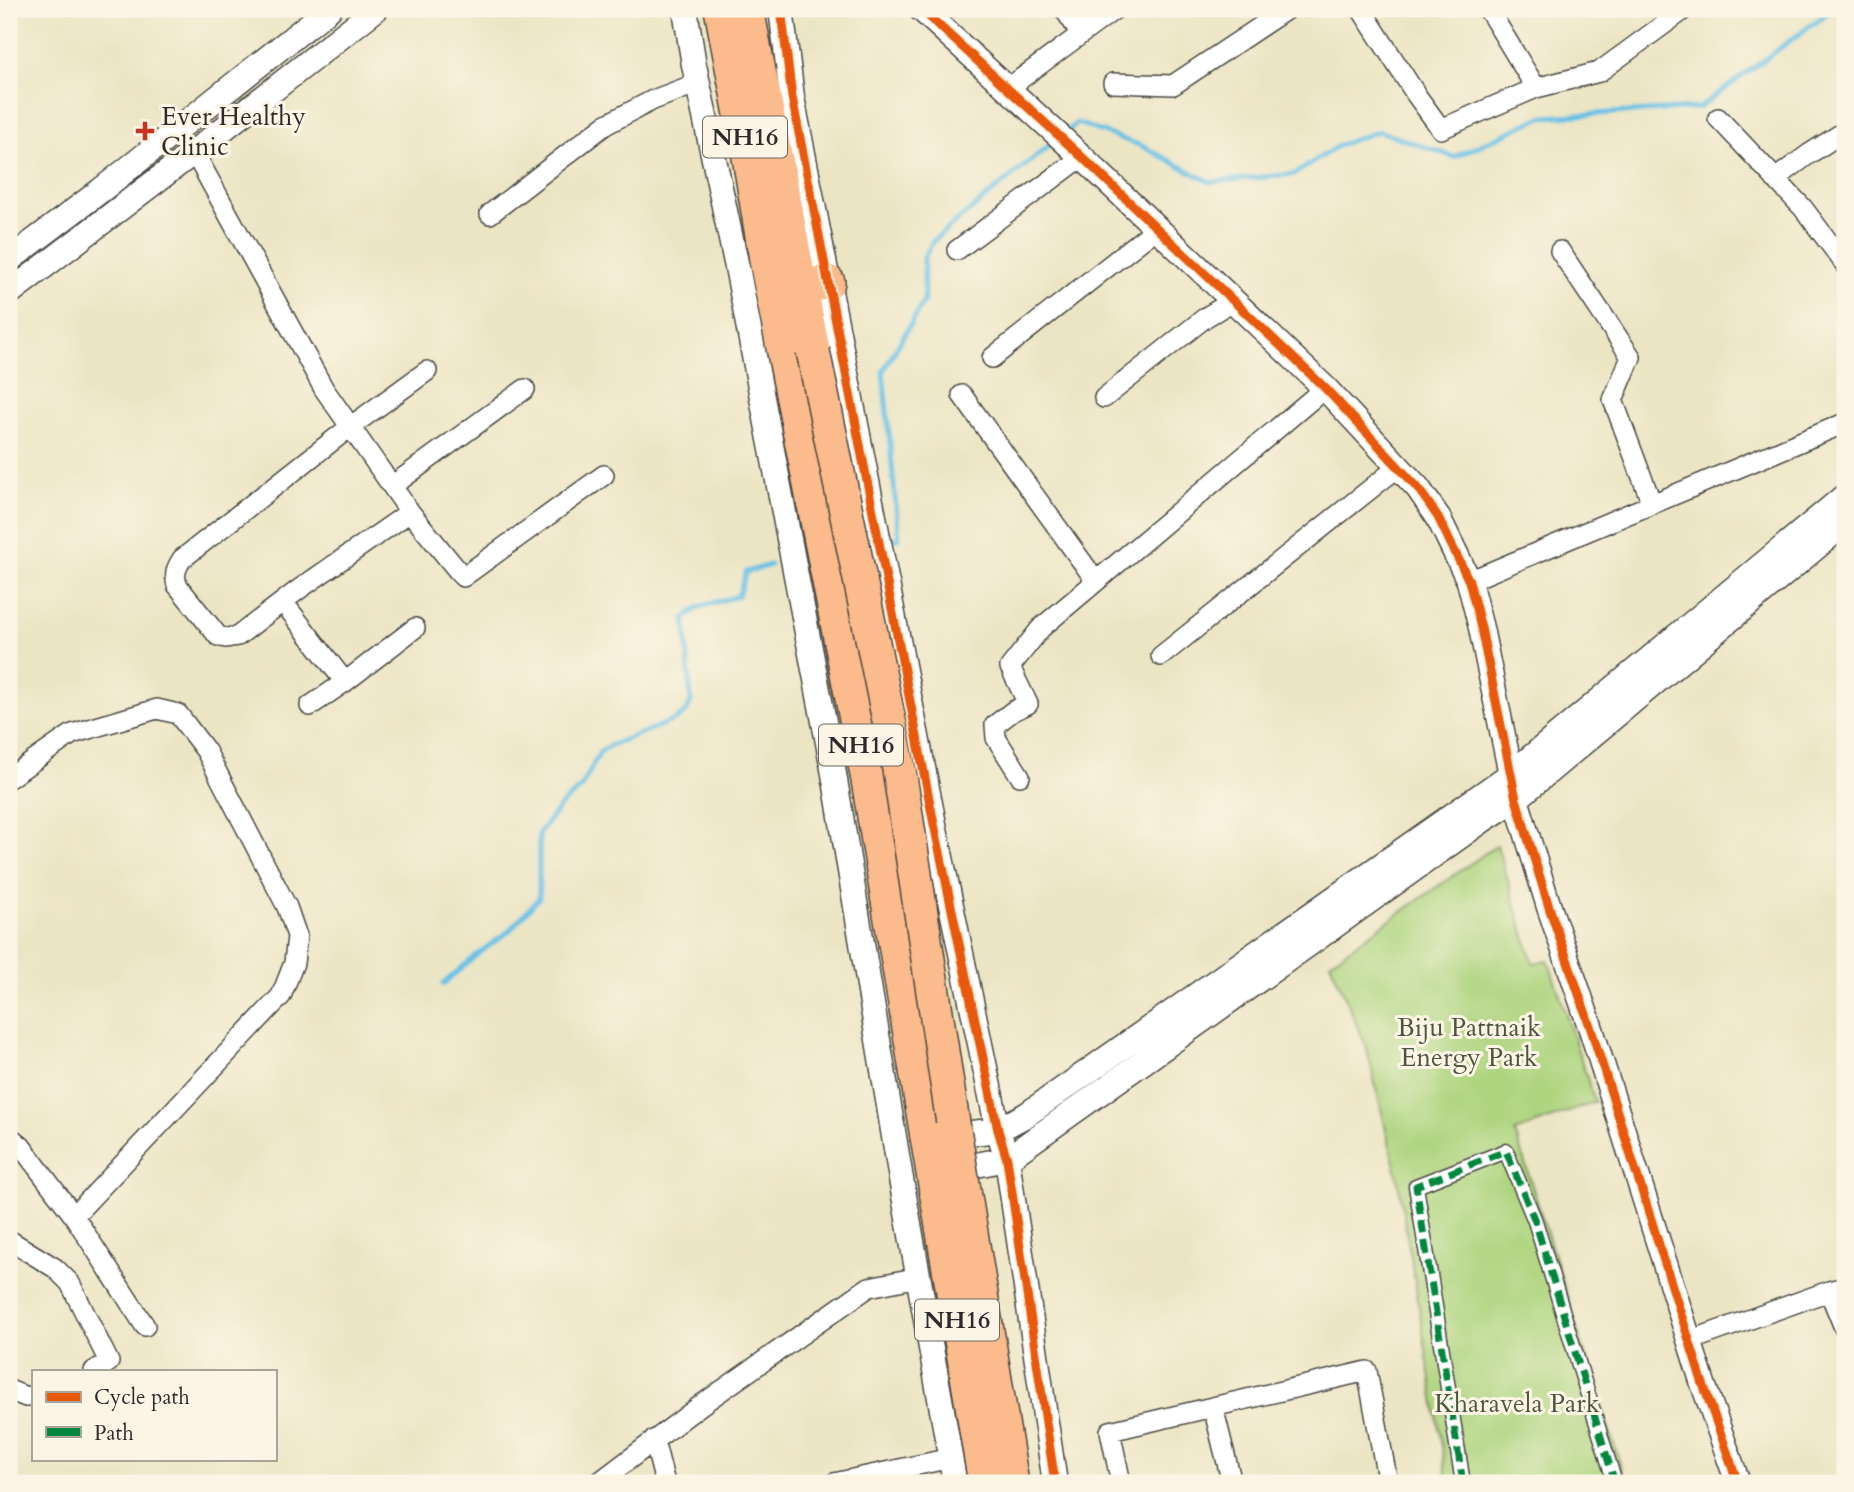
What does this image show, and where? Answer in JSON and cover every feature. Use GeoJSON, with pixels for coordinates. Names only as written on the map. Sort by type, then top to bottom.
{"type":"FeatureCollection","features":[{"type":"Feature","properties":{"kind":"highway","name":"NH16"},"geometry":{"type":"LineString","coordinates":[[721,9],[749,157],[752,269],[799,353],[901,780],[953,1123],[1012,1483]]}},
{"type":"Feature","properties":{"kind":"highway","name":"NH16"},"geometry":{"type":"LineString","coordinates":[[747,9],[766,108],[814,285],[799,353],[985,1483]]}},
{"type":"Feature","properties":{"kind":"street"},"geometry":{"type":"LineString","coordinates":[[9,260],[329,9]]}},
{"type":"Feature","properties":{"kind":"street"},"geometry":{"type":"LineString","coordinates":[[9,293],[376,9]]}},
{"type":"Feature","properties":{"kind":"street"},"geometry":{"type":"LineString","coordinates":[[685,9],[698,83],[752,269],[901,1179],[955,1483]]}},
{"type":"Feature","properties":{"kind":"street"},"geometry":{"type":"LineString","coordinates":[[781,9],[814,285],[880,545],[934,824],[998,1130],[1007,1159],[1055,1483]]}},
{"type":"Feature","properties":{"kind":"street"},"geometry":{"type":"LineString","coordinates":[[921,9],[1325,388],[1418,488],[1438,517],[1469,581],[1516,799],[1689,1341],[1738,1483]]}},
{"type":"Feature","properties":{"kind":"street"},"geometry":{"type":"LineString","coordinates":[[1064,9],[1081,34]]}},
{"type":"Feature","properties":{"kind":"street"},"geometry":{"type":"LineString","coordinates":[[1007,89],[1115,9]]}},
{"type":"Feature","properties":{"kind":"street"},"geometry":{"type":"LineString","coordinates":[[1135,101],[1172,85],[1287,9]]}},
{"type":"Feature","properties":{"kind":"street"},"geometry":{"type":"LineString","coordinates":[[1361,9],[1441,129],[1536,88],[1599,72],[1685,9]]}},
{"type":"Feature","properties":{"kind":"street"},"geometry":{"type":"LineString","coordinates":[[1488,9],[1536,88]]}},
{"type":"Feature","properties":{"kind":"street"},"geometry":{"type":"LineString","coordinates":[[490,214],[605,125],[653,100],[698,83]]}},
{"type":"Feature","properties":{"kind":"street"},"geometry":{"type":"LineString","coordinates":[[1113,83],[1172,85]]}},
{"type":"Feature","properties":{"kind":"street"},"geometry":{"type":"LineString","coordinates":[[1718,118],[1803,208],[1845,264]]}},
{"type":"Feature","properties":{"kind":"street"},"geometry":{"type":"LineString","coordinates":[[1775,178],[1845,131]]}},
{"type":"Feature","properties":{"kind":"street"},"geometry":{"type":"LineString","coordinates":[[194,152],[324,389],[410,512],[463,578],[604,475]]}},
{"type":"Feature","properties":{"kind":"street"},"geometry":{"type":"LineString","coordinates":[[957,250],[1078,154]]}},
{"type":"Feature","properties":{"kind":"street"},"geometry":{"type":"LineString","coordinates":[[992,358],[1157,229]]}},
{"type":"Feature","properties":{"kind":"street"},"geometry":{"type":"LineString","coordinates":[[1560,251],[1632,357],[1613,400],[1652,504]]}},
{"type":"Feature","properties":{"kind":"street"},"geometry":{"type":"LineString","coordinates":[[1104,398],[1206,317],[1233,301]]}},
{"type":"Feature","properties":{"kind":"street"},"geometry":{"type":"LineString","coordinates":[[410,512],[238,636],[226,639],[218,636],[177,585],[174,576],[182,559],[200,544],[350,427],[427,371]]}},
{"type":"Feature","properties":{"kind":"street"},"geometry":{"type":"LineString","coordinates":[[391,486],[525,388]]}},
{"type":"Feature","properties":{"kind":"street"},"geometry":{"type":"LineString","coordinates":[[1020,776],[996,738],[995,726],[1013,711],[1028,704],[1010,667],[1041,628],[1325,388]]}},
{"type":"Feature","properties":{"kind":"street"},"geometry":{"type":"LineString","coordinates":[[962,395],[1096,581]]}},
{"type":"Feature","properties":{"kind":"street"},"geometry":{"type":"LineString","coordinates":[[1469,581],[1845,422]]}},
{"type":"Feature","properties":{"kind":"street"},"geometry":{"type":"LineString","coordinates":[[1161,656],[1398,467]]}},
{"type":"Feature","properties":{"kind":"street"},"geometry":{"type":"LineString","coordinates":[[896,1142],[998,1130],[1026,1115],[1511,774],[1845,496]]}},
{"type":"Feature","properties":{"kind":"street"},"geometry":{"type":"LineString","coordinates":[[901,1179],[1007,1159],[1516,799],[1845,523]]}},
{"type":"Feature","properties":{"kind":"street"},"geometry":{"type":"LineString","coordinates":[[283,602],[345,682]]}},
{"type":"Feature","properties":{"kind":"street"},"geometry":{"type":"LineString","coordinates":[[310,706],[415,628]]}},
{"type":"Feature","properties":{"kind":"street"},"geometry":{"type":"LineString","coordinates":[[9,778],[72,734],[157,709],[178,714],[206,751],[287,907],[297,936],[294,963],[281,996],[74,1216]]}},
{"type":"Feature","properties":{"kind":"street"},"geometry":{"type":"LineString","coordinates":[[9,1136],[21,1146],[74,1216],[145,1326]]}},
{"type":"Feature","properties":{"kind":"street"},"geometry":{"type":"LineString","coordinates":[[1463,1483],[1416,1186],[1506,1151],[1535,1221],[1615,1483]]}},
{"type":"Feature","properties":{"kind":"street"},"geometry":{"type":"LineString","coordinates":[[9,1240],[55,1268],[70,1283],[109,1362],[96,1370]]}},
{"type":"Feature","properties":{"kind":"street"},"geometry":{"type":"LineString","coordinates":[[598,1483],[701,1405],[869,1287],[919,1277]]}},
{"type":"Feature","properties":{"kind":"street"},"geometry":{"type":"LineString","coordinates":[[1689,1341],[1837,1289],[1845,1330]]}},
{"type":"Feature","properties":{"kind":"street"},"geometry":{"type":"LineString","coordinates":[[1121,1483],[1110,1431],[1367,1371],[1388,1483]]}},
{"type":"Feature","properties":{"kind":"street"},"geometry":{"type":"LineString","coordinates":[[9,1390],[26,1397],[32,1396]]}},
{"type":"Feature","properties":{"kind":"street"},"geometry":{"type":"LineString","coordinates":[[1213,1407],[1232,1483]]}},
{"type":"Feature","properties":{"kind":"street"},"geometry":{"type":"LineString","coordinates":[[654,1440],[665,1483]]}},
{"type":"Feature","properties":{"kind":"street"},"geometry":{"type":"LineString","coordinates":[[834,1483],[951,1458]]}},
{"type":"Feature","properties":{"kind":"green space"},"geometry":{"type":"Polygon","coordinates":[[[1497,845],[1533,963],[1548,960],[1595,1102],[1515,1132],[1626,1483],[1448,1483],[1397,1175],[1366,1046],[1330,962],[1497,845]]]}},
{"type":"Feature","properties":{"kind":"waterway"},"geometry":{"type":"LineString","coordinates":[[1066,132],[1077,123],[1142,146],[1210,182],[1295,174],[1339,145],[1379,131],[1454,157],[1542,117],[1699,108],[1833,9]]}},
{"type":"Feature","properties":{"kind":"waterway"},"geometry":{"type":"LineString","coordinates":[[886,543],[899,538],[883,371],[924,301],[924,258],[933,241],[1056,140]]}},
{"type":"Feature","properties":{"kind":"waterway"},"geometry":{"type":"LineString","coordinates":[[443,984],[508,932],[539,898],[539,833],[563,803],[581,788],[600,752],[611,745],[675,720],[687,711],[691,701],[685,618],[699,607],[738,596],[746,572],[770,565]]}},
{"type":"Feature","properties":{"kind":"marked path"},"geometry":{"type":"LineString","coordinates":[[1463,1483],[1416,1186],[1506,1151],[1535,1221],[1615,1483]]}},
{"type":"Feature","properties":{"kind":"cycle path"},"geometry":{"type":"LineString","coordinates":[[781,9],[792,97],[934,824],[998,1130],[1007,1159],[1055,1483]]}},
{"type":"Feature","properties":{"kind":"cycle path"},"geometry":{"type":"LineString","coordinates":[[921,9],[1082,157],[1325,388],[1418,488],[1438,517],[1469,581],[1516,799],[1702,1381],[1738,1483]]}},
{"type":"Feature","properties":{"kind":"place","name":"Ever Healthy Clinic"},"geometry":{"type":"Point","coordinates":[145,131]}},
{"type":"Feature","properties":{"kind":"park label","name":"Biju Pattnaik Energy Park"},"geometry":{"type":"Point","coordinates":[1469,1042]}},
{"type":"Feature","properties":{"kind":"park label","name":"Kharavela Park"},"geometry":{"type":"Point","coordinates":[1517,1403]}}]}
